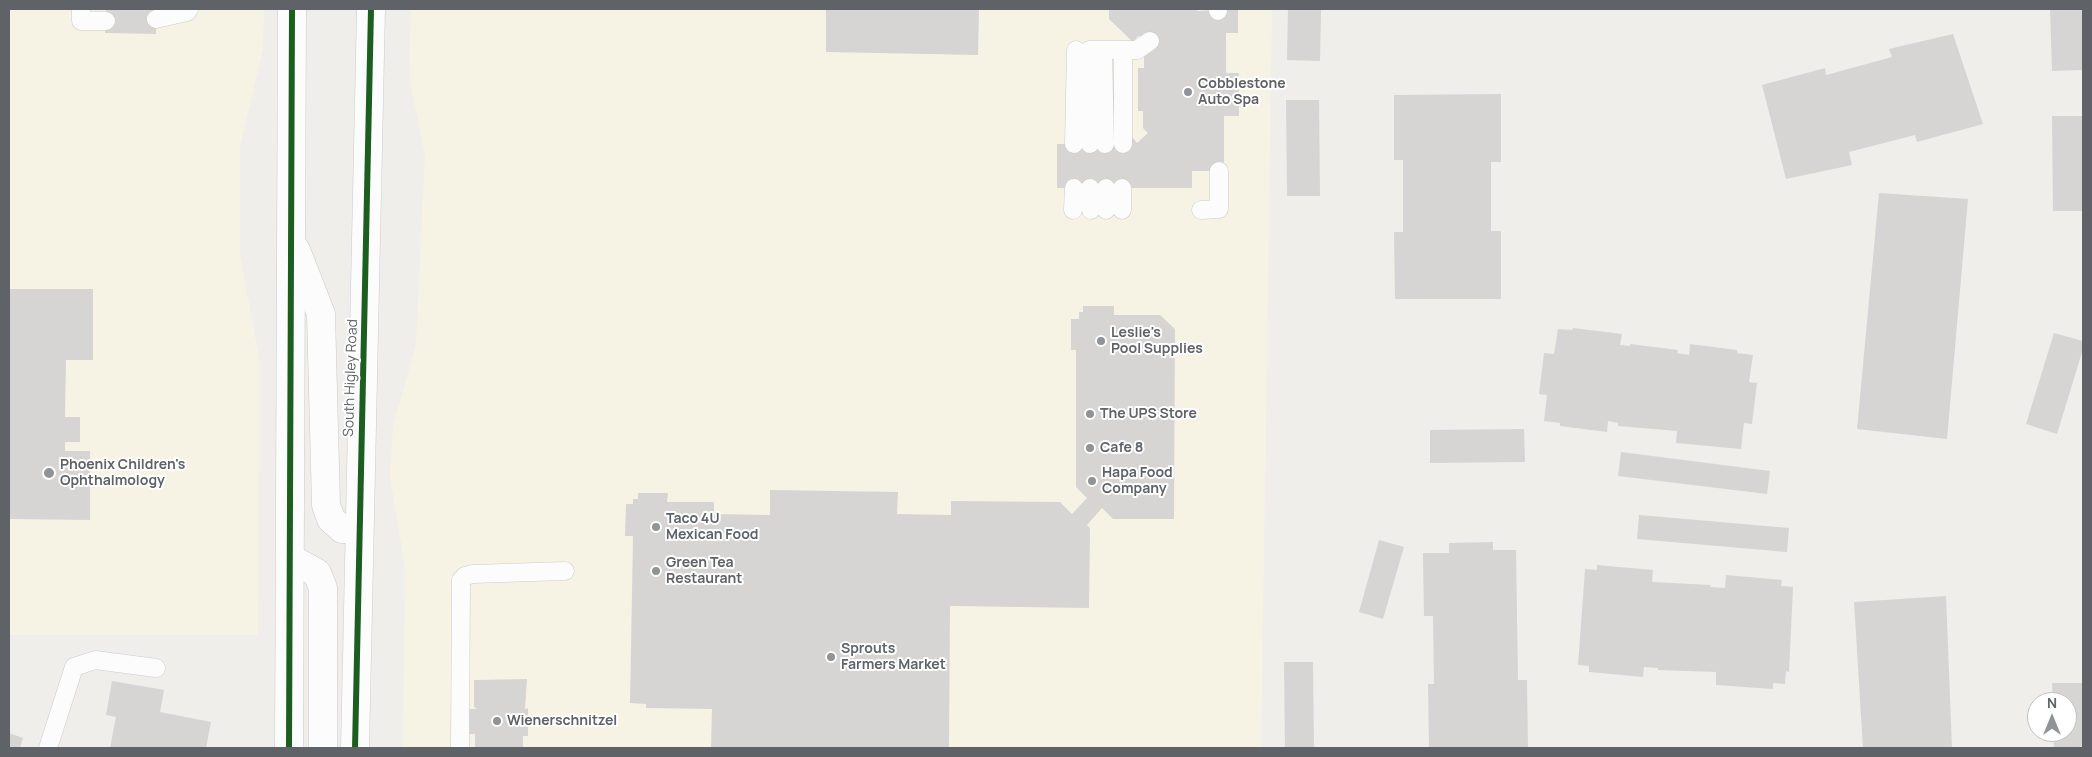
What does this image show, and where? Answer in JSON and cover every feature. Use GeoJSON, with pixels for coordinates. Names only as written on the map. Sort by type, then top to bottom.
{"type":"FeatureCollection","features":[{"type":"Feature","properties":{"kind":"main road"},"geometry":{"type":"LineString","coordinates":[[289,748],[292,9]]}},
{"type":"Feature","properties":{"kind":"main road","name":"South Higley Road"},"geometry":{"type":"LineString","coordinates":[[355,748],[358,529],[365,347],[371,9]]}},
{"type":"Feature","properties":{"kind":"main road"},"geometry":{"type":"LineString","coordinates":[[291,237],[321,314],[326,506],[331,519],[342,529],[358,529]]}},
{"type":"Feature","properties":{"kind":"main road"},"geometry":{"type":"LineString","coordinates":[[290,558],[317,574],[323,588],[323,748]]}},
{"type":"Feature","properties":{"kind":"lane"},"geometry":{"type":"LineString","coordinates":[[81,9],[81,20],[106,21]]}},
{"type":"Feature","properties":{"kind":"lane"},"geometry":{"type":"LineString","coordinates":[[156,18],[187,12],[189,9]]}},
{"type":"Feature","properties":{"kind":"lane"},"geometry":{"type":"LineString","coordinates":[[1076,50],[1090,144],[1089,50],[1137,50],[1150,41]]}},
{"type":"Feature","properties":{"kind":"lane"},"geometry":{"type":"LineString","coordinates":[[1123,50],[1123,144]]}},
{"type":"Feature","properties":{"kind":"lane"},"geometry":{"type":"LineString","coordinates":[[1201,210],[1219,209],[1219,171]]}},
{"type":"Feature","properties":{"kind":"lane"},"geometry":{"type":"LineString","coordinates":[[1098,210],[1098,188],[1098,210]]}},
{"type":"Feature","properties":{"kind":"lane"},"geometry":{"type":"LineString","coordinates":[[460,748],[461,580],[465,576],[473,574],[565,572]]}},
{"type":"Feature","properties":{"kind":"lane"},"geometry":{"type":"LineString","coordinates":[[48,748],[74,667],[95,660],[156,668]]}},
{"type":"Feature","properties":{"kind":"shaded area"},"geometry":{"type":"Polygon","coordinates":[[[9,9],[264,9],[263,49],[240,146],[240,255],[259,358],[258,635],[9,635],[9,9]]]}},
{"type":"Feature","properties":{"kind":"shaded area"},"geometry":{"type":"Polygon","coordinates":[[[411,9],[1272,9],[1261,748],[403,748],[405,568],[390,476],[393,426],[416,345],[425,155],[409,75],[411,9]]]}},
{"type":"Feature","properties":{"kind":"building"},"geometry":{"type":"Polygon","coordinates":[[[106,9],[156,9],[156,34],[105,33],[106,9]]]}},
{"type":"Feature","properties":{"kind":"building"},"geometry":{"type":"Polygon","coordinates":[[[826,9],[979,9],[978,55],[826,52],[826,9]]]}},
{"type":"Feature","properties":{"kind":"building","name":"Cobblestone Auto Spa"},"geometry":{"type":"Polygon","coordinates":[[[1109,9],[1197,9],[1197,11],[1238,9],[1238,33],[1226,33],[1226,73],[1239,73],[1239,116],[1224,116],[1224,171],[1192,171],[1192,188],[1057,188],[1057,144],[1127,144],[1133,138],[1137,143],[1148,133],[1143,128],[1143,111],[1138,111],[1138,68],[1144,68],[1144,51],[1150,41],[1138,36],[1133,42],[1109,19],[1109,9]]]}},
{"type":"Feature","properties":{"kind":"building"},"geometry":{"type":"Polygon","coordinates":[[[1288,9],[1321,9],[1320,61],[1287,60],[1288,9]]]}},
{"type":"Feature","properties":{"kind":"building"},"geometry":{"type":"Polygon","coordinates":[[[2050,9],[2082,9],[2083,70],[2052,71],[2050,9]]]}},
{"type":"Feature","properties":{"kind":"building"},"geometry":{"type":"Polygon","coordinates":[[[1953,34],[1983,124],[1917,142],[1915,135],[1849,152],[1852,165],[1786,179],[1762,85],[1825,68],[1826,75],[1892,57],[1889,49],[1953,34]]]}},
{"type":"Feature","properties":{"kind":"building"},"geometry":{"type":"Polygon","coordinates":[[[1501,94],[1501,162],[1491,162],[1491,231],[1501,231],[1501,299],[1395,299],[1394,232],[1403,232],[1403,160],[1394,160],[1394,95],[1501,94]]]}},
{"type":"Feature","properties":{"kind":"building"},"geometry":{"type":"Polygon","coordinates":[[[1286,100],[1319,100],[1320,196],[1287,196],[1286,100]]]}},
{"type":"Feature","properties":{"kind":"building"},"geometry":{"type":"Polygon","coordinates":[[[2052,116],[2083,116],[2083,211],[2053,211],[2052,116]]]}},
{"type":"Feature","properties":{"kind":"building"},"geometry":{"type":"Polygon","coordinates":[[[1879,193],[1968,199],[1947,439],[1857,429],[1879,193]]]}},
{"type":"Feature","properties":{"kind":"building"},"geometry":{"type":"Polygon","coordinates":[[[9,289],[93,289],[93,360],[66,360],[65,417],[80,417],[80,442],[65,442],[65,451],[90,451],[90,520],[9,519],[9,289]]]}},
{"type":"Feature","properties":{"kind":"building"},"geometry":{"type":"Polygon","coordinates":[[[1083,306],[1114,306],[1114,315],[1160,315],[1175,329],[1174,519],[1113,519],[1102,508],[1087,525],[1090,528],[1089,608],[950,606],[949,748],[711,748],[712,709],[646,708],[646,704],[630,703],[633,536],[625,536],[626,504],[633,504],[633,499],[638,499],[638,493],[668,493],[667,502],[714,502],[714,514],[770,515],[770,490],[898,492],[897,514],[951,515],[951,501],[1060,502],[1072,514],[1087,498],[1076,487],[1076,350],[1071,350],[1071,319],[1079,319],[1079,312],[1083,312],[1083,306]]]}},
{"type":"Feature","properties":{"kind":"building"},"geometry":{"type":"Polygon","coordinates":[[[1573,328],[1622,334],[1620,345],[1630,346],[1630,344],[1678,350],[1677,353],[1689,355],[1690,344],[1737,350],[1737,353],[1753,355],[1749,382],[1757,383],[1752,424],[1744,423],[1741,449],[1676,443],[1677,431],[1618,426],[1618,423],[1608,421],[1607,432],[1560,426],[1560,423],[1544,421],[1547,395],[1539,394],[1544,353],[1554,354],[1558,329],[1572,330],[1573,328]]]}},
{"type":"Feature","properties":{"kind":"building"},"geometry":{"type":"Polygon","coordinates":[[[2054,333],[2083,341],[2083,349],[2057,434],[2026,424],[2054,333]]]}},
{"type":"Feature","properties":{"kind":"building"},"geometry":{"type":"Polygon","coordinates":[[[1524,429],[1525,462],[1430,463],[1430,430],[1524,429]]]}},
{"type":"Feature","properties":{"kind":"building"},"geometry":{"type":"Polygon","coordinates":[[[1621,452],[1770,471],[1767,494],[1618,476],[1621,452]]]}},
{"type":"Feature","properties":{"kind":"building"},"geometry":{"type":"Polygon","coordinates":[[[1639,515],[1789,528],[1787,552],[1637,539],[1639,515]]]}},
{"type":"Feature","properties":{"kind":"building"},"geometry":{"type":"Polygon","coordinates":[[[1379,540],[1404,547],[1383,619],[1359,612],[1379,540]]]}},
{"type":"Feature","properties":{"kind":"building"},"geometry":{"type":"Polygon","coordinates":[[[1493,542],[1493,550],[1516,550],[1518,680],[1527,680],[1528,748],[1429,748],[1428,684],[1434,684],[1433,616],[1424,616],[1423,553],[1449,553],[1449,543],[1493,542]]]}},
{"type":"Feature","properties":{"kind":"building"},"geometry":{"type":"Polygon","coordinates":[[[1597,565],[1653,570],[1652,582],[1711,585],[1710,587],[1725,588],[1726,575],[1782,580],[1781,586],[1793,587],[1789,672],[1786,671],[1785,684],[1773,683],[1773,689],[1716,685],[1716,672],[1658,670],[1658,668],[1644,667],[1643,677],[1589,672],[1589,666],[1578,665],[1585,569],[1597,570],[1597,565]]]}},
{"type":"Feature","properties":{"kind":"building"},"geometry":{"type":"Polygon","coordinates":[[[1946,596],[1952,748],[1863,748],[1854,602],[1946,596]]]}},
{"type":"Feature","properties":{"kind":"building"},"geometry":{"type":"Polygon","coordinates":[[[1284,662],[1313,662],[1314,748],[1285,748],[1284,662]]]}},
{"type":"Feature","properties":{"kind":"building","name":"Wienerschnitzel"},"geometry":{"type":"Polygon","coordinates":[[[527,679],[525,709],[528,708],[528,736],[523,736],[523,748],[475,748],[475,734],[466,734],[466,709],[477,709],[474,707],[474,680],[527,679]]]}},
{"type":"Feature","properties":{"kind":"building"},"geometry":{"type":"Polygon","coordinates":[[[112,681],[164,690],[160,712],[211,722],[206,748],[110,748],[116,717],[106,715],[112,681]]]}},
{"type":"Feature","properties":{"kind":"building"},"geometry":{"type":"Polygon","coordinates":[[[2052,683],[2083,683],[2083,748],[2054,748],[2054,742],[2077,742],[2077,692],[2052,692],[2052,683]]]}},
{"type":"Feature","properties":{"kind":"building"},"geometry":{"type":"Polygon","coordinates":[[[9,733],[23,738],[20,748],[9,748],[9,733]]]}},
{"type":"Feature","properties":{"kind":"cycle path"},"geometry":{"type":"LineString","coordinates":[[289,748],[292,9]]}},
{"type":"Feature","properties":{"kind":"cycle path"},"geometry":{"type":"LineString","coordinates":[[355,748],[371,9]]}},
{"type":"Feature","properties":{"kind":"place","name":"Cobblestone Auto Spa"},"geometry":{"type":"Point","coordinates":[1188,92]}},
{"type":"Feature","properties":{"kind":"place","name":"Leslie's Pool Supplies"},"geometry":{"type":"Point","coordinates":[1101,341]}},
{"type":"Feature","properties":{"kind":"place","name":"The UPS Store"},"geometry":{"type":"Point","coordinates":[1090,414]}},
{"type":"Feature","properties":{"kind":"place","name":"Cafe 8"},"geometry":{"type":"Point","coordinates":[1090,448]}},
{"type":"Feature","properties":{"kind":"place","name":"Phoenix Children's Ophthalmology"},"geometry":{"type":"Point","coordinates":[49,473]}},
{"type":"Feature","properties":{"kind":"place","name":"Hapa Food Company"},"geometry":{"type":"Point","coordinates":[1092,481]}},
{"type":"Feature","properties":{"kind":"place","name":"Taco 4U Mexican Food"},"geometry":{"type":"Point","coordinates":[656,527]}},
{"type":"Feature","properties":{"kind":"place","name":"Green Tea Restaurant"},"geometry":{"type":"Point","coordinates":[656,571]}},
{"type":"Feature","properties":{"kind":"place","name":"Sprouts Farmers Market"},"geometry":{"type":"Point","coordinates":[831,657]}},
{"type":"Feature","properties":{"kind":"place","name":"Wienerschnitzel"},"geometry":{"type":"Point","coordinates":[497,721]}}]}
